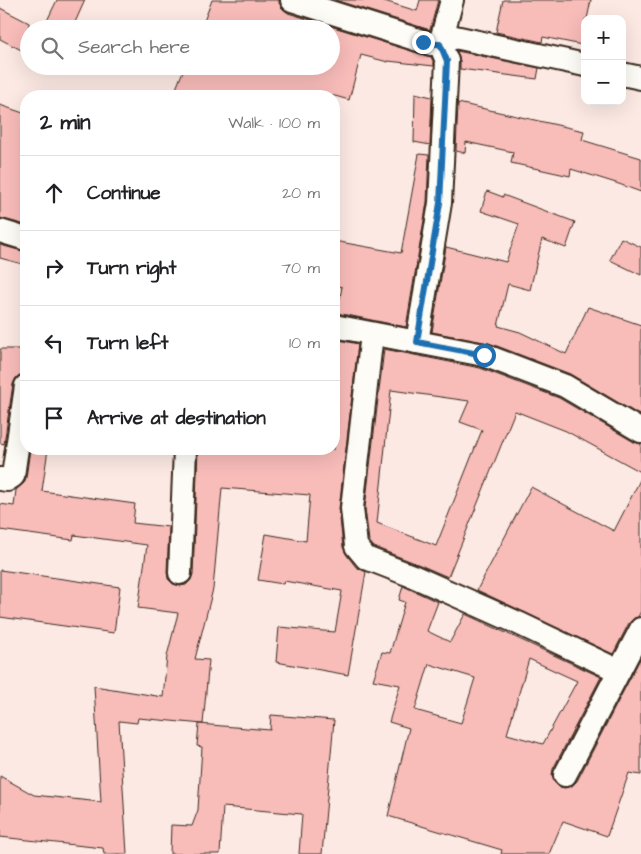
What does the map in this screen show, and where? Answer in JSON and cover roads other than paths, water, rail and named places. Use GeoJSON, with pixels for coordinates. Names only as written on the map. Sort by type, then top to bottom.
{"type":"FeatureCollection","features":[{"type":"Feature","properties":{"kind":"street"},"geometry":{"type":"LineString","coordinates":[[292,0],[431,44],[440,44],[455,37],[581,64]]}},
{"type":"Feature","properties":{"kind":"street"},"geometry":{"type":"LineString","coordinates":[[417,342],[440,203],[447,61],[440,44],[452,0]]}},
{"type":"Feature","properties":{"kind":"street"},"geometry":{"type":"LineString","coordinates":[[626,75],[641,78]]}},
{"type":"Feature","properties":{"kind":"street"},"geometry":{"type":"LineString","coordinates":[[0,231],[20,237]]}},
{"type":"Feature","properties":{"kind":"street"},"geometry":{"type":"LineString","coordinates":[[340,327],[484,355],[566,386],[641,431]]}},
{"type":"Feature","properties":{"kind":"street"},"geometry":{"type":"LineString","coordinates":[[372,334],[352,508],[356,546],[366,558],[415,577],[518,623],[619,671]]}},
{"type":"Feature","properties":{"kind":"street"},"geometry":{"type":"LineString","coordinates":[[0,479],[7,480],[13,476],[20,428]]}},
{"type":"Feature","properties":{"kind":"street"},"geometry":{"type":"LineString","coordinates":[[180,573],[185,455]]}},
{"type":"Feature","properties":{"kind":"street"},"geometry":{"type":"LineString","coordinates":[[565,775],[641,629]]}}]}
